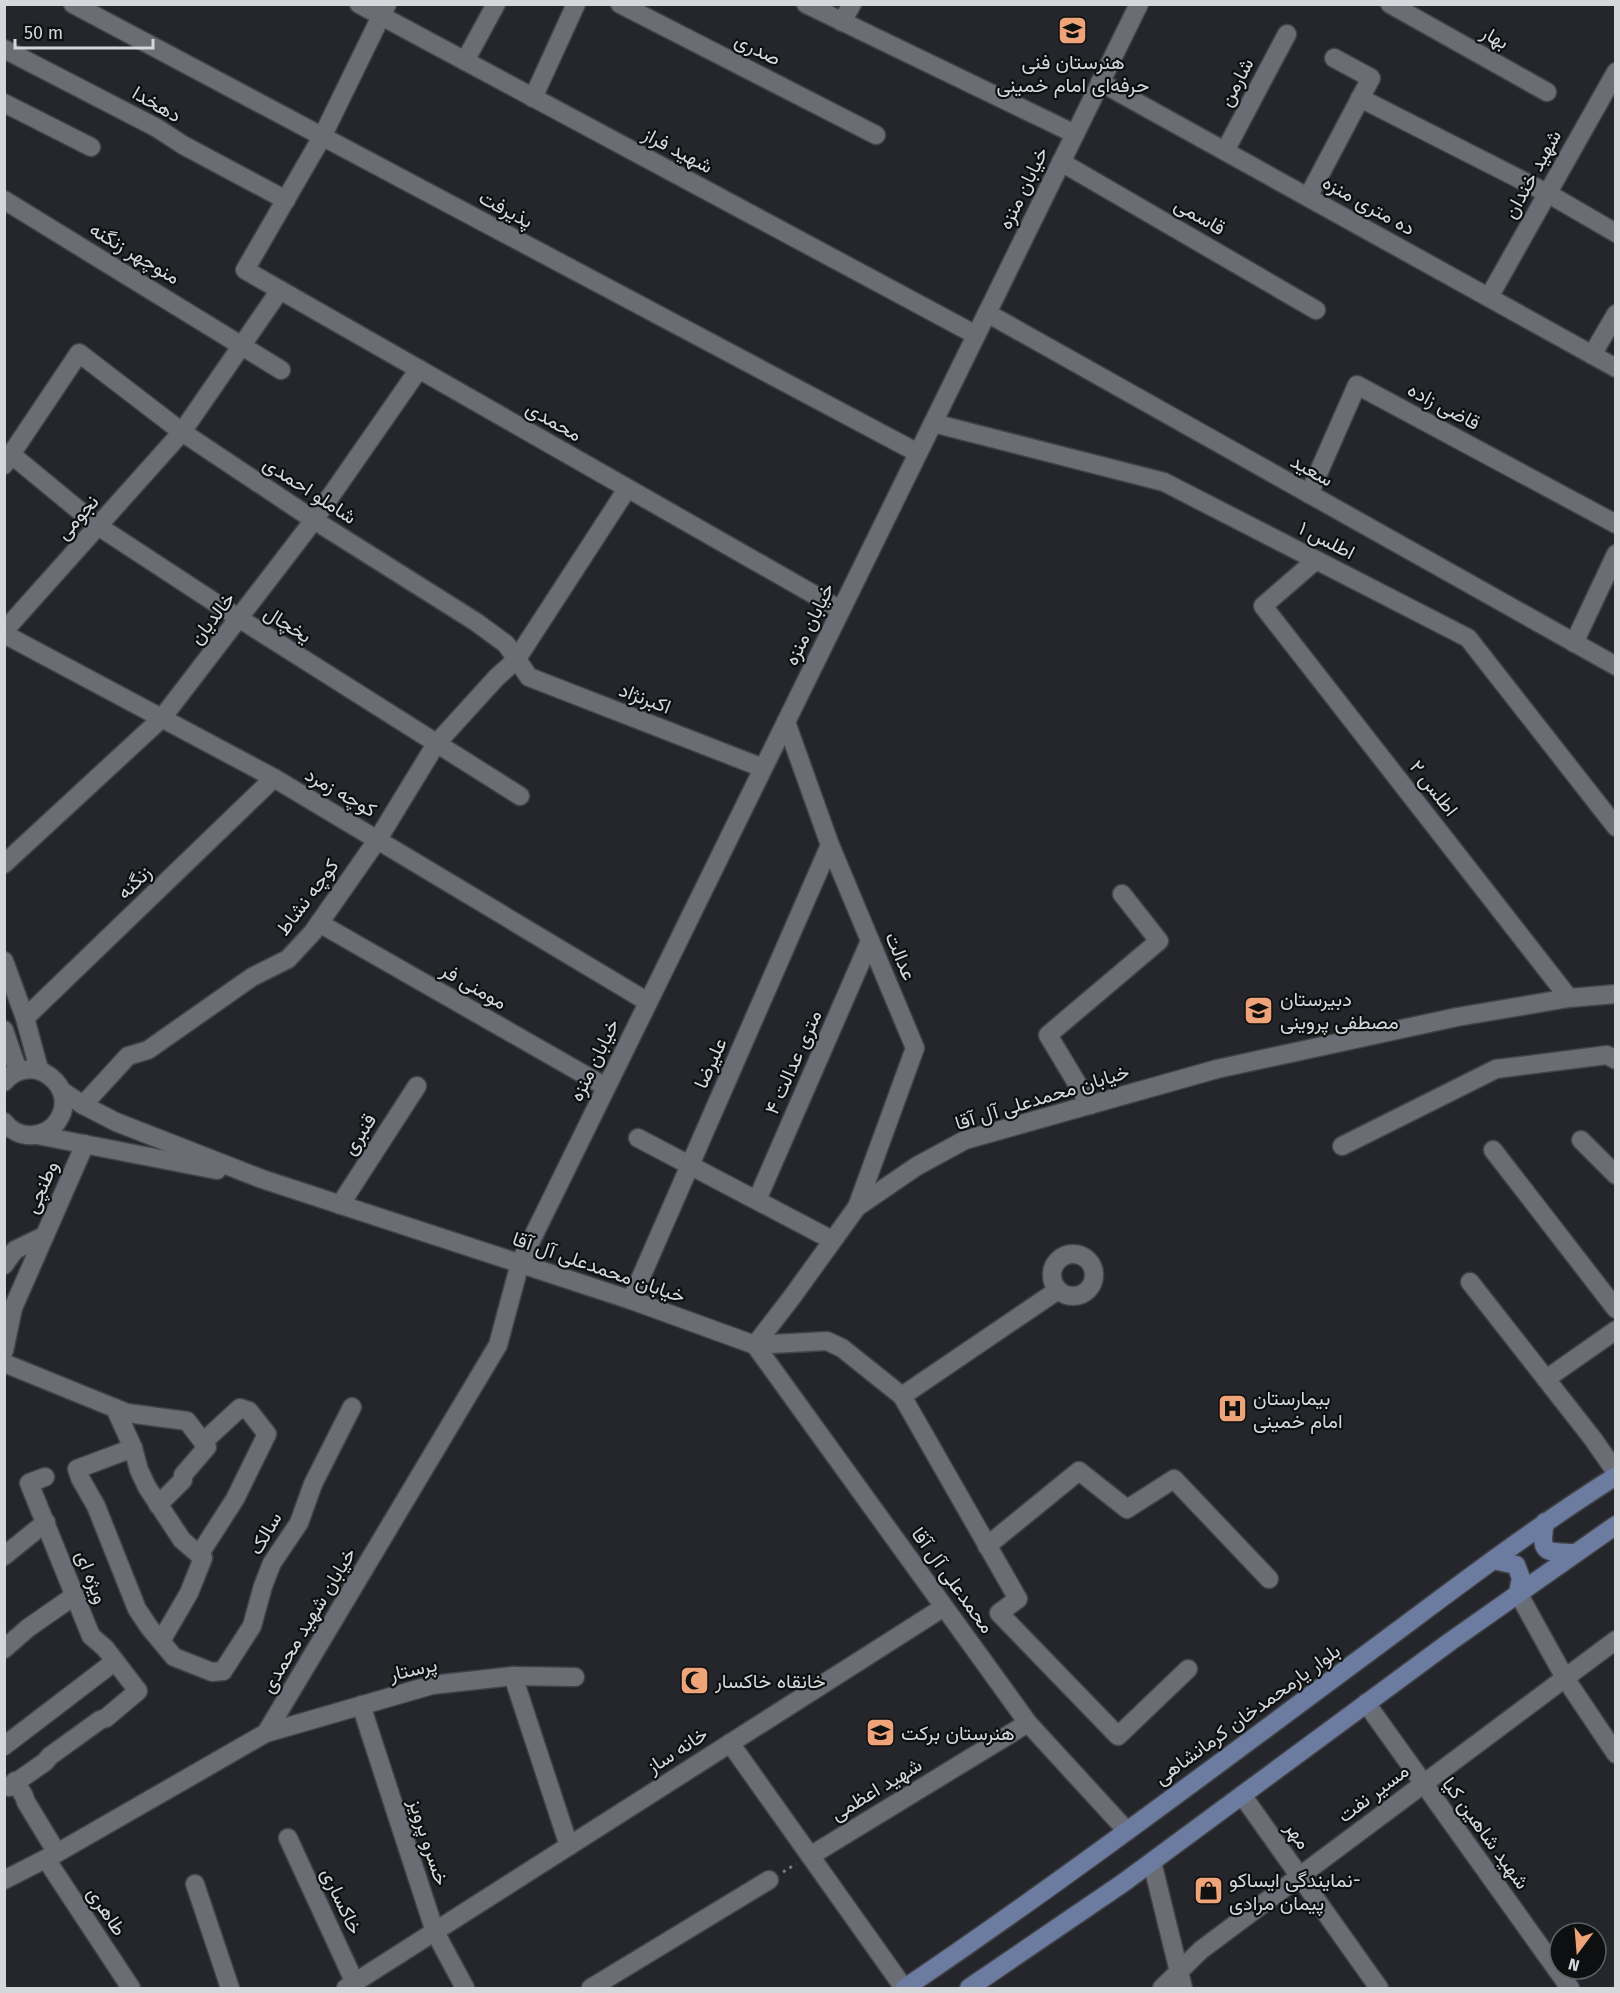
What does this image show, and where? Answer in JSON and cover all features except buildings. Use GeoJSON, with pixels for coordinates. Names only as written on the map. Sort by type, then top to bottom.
{"type":"FeatureCollection","features":[{"type":"Feature","properties":{"kind":"main road","name":"بلوار یارمحمدخان کرمانشاهی"},"geometry":{"type":"LineString","coordinates":[[905,1989],[1087,1862],[1493,1560],[1616,1474]]}},
{"type":"Feature","properties":{"kind":"main road"},"geometry":{"type":"LineString","coordinates":[[1545,1522],[1543,1546],[1548,1551],[1573,1553]]}},
{"type":"Feature","properties":{"kind":"main road"},"geometry":{"type":"LineString","coordinates":[[969,1989],[1152,1862],[1366,1703],[1573,1553],[1616,1525]]}},
{"type":"Feature","properties":{"kind":"main road"},"geometry":{"type":"LineString","coordinates":[[1493,1560],[1516,1565],[1521,1578],[1518,1593]]}},
{"type":"Feature","properties":{"kind":"street","name":"پذیرفت"},"geometry":{"type":"LineString","coordinates":[[73,4],[918,453]]}},
{"type":"Feature","properties":{"kind":"street","name":"شهید فراز"},"geometry":{"type":"LineString","coordinates":[[358,4],[383,10],[465,61],[976,335]]}},
{"type":"Feature","properties":{"kind":"street"},"geometry":{"type":"LineString","coordinates":[[465,61],[496,4]]}},
{"type":"Feature","properties":{"kind":"street"},"geometry":{"type":"LineString","coordinates":[[533,98],[576,4]]}},
{"type":"Feature","properties":{"kind":"street","name":"صدری"},"geometry":{"type":"LineString","coordinates":[[620,4],[876,135]]}},
{"type":"Feature","properties":{"kind":"street"},"geometry":{"type":"LineString","coordinates":[[806,4],[1075,134]]}},
{"type":"Feature","properties":{"kind":"street"},"geometry":{"type":"LineString","coordinates":[[842,22],[852,4]]}},
{"type":"Feature","properties":{"kind":"street","name":"خیابان منزه"},"geometry":{"type":"LineString","coordinates":[[520,1263],[1139,4]]}},
{"type":"Feature","properties":{"kind":"street","name":"بهار"},"geometry":{"type":"LineString","coordinates":[[1390,4],[1547,92]]}},
{"type":"Feature","properties":{"kind":"street"},"geometry":{"type":"LineString","coordinates":[[286,200],[322,137],[383,10]]}},
{"type":"Feature","properties":{"kind":"street","name":"شارمن"},"geometry":{"type":"LineString","coordinates":[[1225,151],[1287,34]]}},
{"type":"Feature","properties":{"kind":"street","name":"دهخدا"},"geometry":{"type":"LineString","coordinates":[[4,49],[157,128],[183,145],[286,200]]}},
{"type":"Feature","properties":{"kind":"street"},"geometry":{"type":"LineString","coordinates":[[1308,197],[1371,78],[1334,58]]}},
{"type":"Feature","properties":{"kind":"street","name":"شهید خندان"},"geometry":{"type":"LineString","coordinates":[[1489,297],[1616,72]]}},
{"type":"Feature","properties":{"kind":"street","name":"ده متری منزه"},"geometry":{"type":"LineString","coordinates":[[1100,82],[1616,368]]}},
{"type":"Feature","properties":{"kind":"street"},"geometry":{"type":"LineString","coordinates":[[1360,98],[1547,193],[1616,232]]}},
{"type":"Feature","properties":{"kind":"street"},"geometry":{"type":"LineString","coordinates":[[4,103],[91,147]]}},
{"type":"Feature","properties":{"kind":"street","name":"قاسمی"},"geometry":{"type":"LineString","coordinates":[[1061,162],[1316,310]]}},
{"type":"Feature","properties":{"kind":"street","name":"منوچهر زنگنه"},"geometry":{"type":"LineString","coordinates":[[4,200],[281,370]]}},
{"type":"Feature","properties":{"kind":"street","name":"محمدی"},"geometry":{"type":"LineString","coordinates":[[286,200],[245,270],[841,610]]}},
{"type":"Feature","properties":{"kind":"street","name":"نجومی"},"geometry":{"type":"LineString","coordinates":[[4,633],[182,432],[280,290]]}},
{"type":"Feature","properties":{"kind":"street","name":"سعید"},"geometry":{"type":"LineString","coordinates":[[987,313],[1616,666]]}},
{"type":"Feature","properties":{"kind":"street"},"geometry":{"type":"LineString","coordinates":[[1592,355],[1616,314]]}},
{"type":"Feature","properties":{"kind":"street","name":"شاملو احمدی"},"geometry":{"type":"LineString","coordinates":[[8,460],[79,353],[182,432],[314,520],[476,621],[506,644],[516,660]]}},
{"type":"Feature","properties":{"kind":"street","name":"خالدیان"},"geometry":{"type":"LineString","coordinates":[[4,864],[162,718],[240,620],[314,520],[419,369]]}},
{"type":"Feature","properties":{"kind":"street","name":"قاضی زاده"},"geometry":{"type":"LineString","coordinates":[[1309,494],[1357,385],[1616,524]]}},
{"type":"Feature","properties":{"kind":"street","name":"اطلس ۱"},"geometry":{"type":"LineString","coordinates":[[933,423],[1164,482],[1468,638],[1616,827]]}},
{"type":"Feature","properties":{"kind":"street","name":"یخچال"},"geometry":{"type":"LineString","coordinates":[[8,460],[98,526],[240,620],[520,796]]}},
{"type":"Feature","properties":{"kind":"street","name":"کوچه نشاط"},"geometry":{"type":"LineString","coordinates":[[83,1105],[128,1056],[148,1050],[252,977],[288,959],[319,923],[378,839],[436,744],[497,677],[516,660],[627,489]]}},
{"type":"Feature","properties":{"kind":"street"},"geometry":{"type":"LineString","coordinates":[[1574,643],[1616,554]]}},
{"type":"Feature","properties":{"kind":"street","name":"اطلس ۲"},"geometry":{"type":"LineString","coordinates":[[1316,560],[1263,606],[1569,998]]}},
{"type":"Feature","properties":{"kind":"street","name":"کوچه زمرد"},"geometry":{"type":"LineString","coordinates":[[4,633],[274,778],[648,1002]]}},
{"type":"Feature","properties":{"kind":"street","name":"اکبرنژاد"},"geometry":{"type":"LineString","coordinates":[[516,660],[530,677],[763,768]]}},
{"type":"Feature","properties":{"kind":"street","name":"عدالت"},"geometry":{"type":"LineString","coordinates":[[786,722],[830,845],[915,1048],[857,1207]]}},
{"type":"Feature","properties":{"kind":"street","name":"زنگنه"},"geometry":{"type":"LineString","coordinates":[[25,1018],[274,778]]}},
{"type":"Feature","properties":{"kind":"street","name":"علیرضا"},"geometry":{"type":"LineString","coordinates":[[631,1300],[830,845]]}},
{"type":"Feature","properties":{"kind":"street"},"geometry":{"type":"LineString","coordinates":[[1090,1105],[1048,1035],[1159,941],[1122,894]]}},
{"type":"Feature","properties":{"kind":"street","name":"مومنی فر"},"geometry":{"type":"LineString","coordinates":[[319,923],[606,1088]]}},
{"type":"Feature","properties":{"kind":"street","name":"۴ متری عدالت"},"geometry":{"type":"LineString","coordinates":[[757,1200],[870,941]]}},
{"type":"Feature","properties":{"kind":"street"},"geometry":{"type":"LineString","coordinates":[[4,961],[25,1018],[39,1069],[28,1069],[11,1076],[4,1030]]}},
{"type":"Feature","properties":{"kind":"street","name":"خیابان محمدعلی آل آقا"},"geometry":{"type":"LineString","coordinates":[[39,1069],[50,1074],[62,1091],[83,1105],[117,1122],[262,1179],[631,1300],[755,1346],[857,1207],[917,1166],[966,1140],[1216,1069],[1457,1017],[1569,998],[1616,994]]}},
{"type":"Feature","properties":{"kind":"street"},"geometry":{"type":"LineString","coordinates":[[1342,1146],[1496,1069],[1607,1055],[1616,1060]]}},
{"type":"Feature","properties":{"kind":"street","name":"قنبری"},"geometry":{"type":"LineString","coordinates":[[340,1205],[417,1086]]}},
{"type":"Feature","properties":{"kind":"street"},"geometry":{"type":"LineString","coordinates":[[37,1135],[48,1131],[62,1114],[64,1102],[62,1091]]}},
{"type":"Feature","properties":{"kind":"street","name":"خیابان محمدعلی آل آقا"},"geometry":{"type":"LineString","coordinates":[[8,1128],[26,1135],[37,1135],[262,1179]]}},
{"type":"Feature","properties":{"kind":"street"},"geometry":{"type":"LineString","coordinates":[[638,1138],[832,1240]]}},
{"type":"Feature","properties":{"kind":"street"},"geometry":{"type":"LineString","coordinates":[[1581,1140],[1616,1175]]}},
{"type":"Feature","properties":{"kind":"street","name":"وطنچی"},"geometry":{"type":"LineString","coordinates":[[4,1351],[13,1308],[85,1144]]}},
{"type":"Feature","properties":{"kind":"street"},"geometry":{"type":"LineString","coordinates":[[1493,1150],[1616,1309]]}},
{"type":"Feature","properties":{"kind":"street"},"geometry":{"type":"LineString","coordinates":[[4,1264],[15,1250],[44,1236]]}},
{"type":"Feature","properties":{"kind":"street","name":"خیابان شهید محمدی"},"geometry":{"type":"LineString","coordinates":[[4,1880],[52,1856],[266,1733],[498,1345],[520,1263]]}},
{"type":"Feature","properties":{"kind":"street"},"geometry":{"type":"LineString","coordinates":[[1470,1282],[1593,1439],[1616,1474]]}},
{"type":"Feature","properties":{"kind":"street"},"geometry":{"type":"LineString","coordinates":[[902,1396],[1058,1290]]}},
{"type":"Feature","properties":{"kind":"street"},"geometry":{"type":"LineString","coordinates":[[1546,1379],[1616,1330]]}},
{"type":"Feature","properties":{"kind":"street"},"geometry":{"type":"LineString","coordinates":[[755,1346],[827,1341],[842,1348],[902,1396],[1018,1599],[999,1613],[1118,1736],[1188,1669]]}},
{"type":"Feature","properties":{"kind":"street","name":"محمدعلی آل آقا"},"geometry":{"type":"LineString","coordinates":[[755,1346],[1028,1723],[1127,1831]]}},
{"type":"Feature","properties":{"kind":"street"},"geometry":{"type":"LineString","coordinates":[[4,1363],[127,1413],[187,1421],[207,1447],[183,1475],[183,1480],[158,1505]]}},
{"type":"Feature","properties":{"kind":"street","name":"سالک"},"geometry":{"type":"LineString","coordinates":[[161,1641],[174,1657],[212,1672],[223,1671],[252,1626],[272,1563],[299,1523],[313,1484],[352,1407]]}},
{"type":"Feature","properties":{"kind":"street"},"geometry":{"type":"LineString","coordinates":[[115,1408],[133,1448],[147,1487],[182,1540],[202,1558],[189,1593],[161,1641],[137,1609],[96,1506],[77,1469],[133,1448]]}},
{"type":"Feature","properties":{"kind":"street"},"geometry":{"type":"LineString","coordinates":[[199,1555],[234,1498],[267,1434],[249,1411],[240,1408],[203,1442]]}},
{"type":"Feature","properties":{"kind":"street"},"geometry":{"type":"LineString","coordinates":[[987,1546],[1079,1470],[1127,1509],[1174,1479],[1269,1579]]}},
{"type":"Feature","properties":{"kind":"street","name":"ویژه ای"},"geometry":{"type":"LineString","coordinates":[[12,1784],[100,1720],[106,1718],[138,1691],[105,1648],[91,1636],[29,1483],[45,1477]]}},
{"type":"Feature","properties":{"kind":"street"},"geometry":{"type":"LineString","coordinates":[[4,1556],[46,1522]]}},
{"type":"Feature","properties":{"kind":"street"},"geometry":{"type":"LineString","coordinates":[[1518,1593],[1564,1678],[1616,1754]]}},
{"type":"Feature","properties":{"kind":"street"},"geometry":{"type":"LineString","coordinates":[[4,1649],[28,1628],[74,1596]]}},
{"type":"Feature","properties":{"kind":"street","name":"خانه ساز"},"geometry":{"type":"LineString","coordinates":[[350,1986],[944,1607]]}},
{"type":"Feature","properties":{"kind":"street","name":"مسیر نفت"},"geometry":{"type":"LineString","coordinates":[[1162,1989],[1182,1980],[1201,1950],[1616,1640]]}},
{"type":"Feature","properties":{"kind":"street"},"geometry":{"type":"LineString","coordinates":[[4,1746],[114,1662]]}},
{"type":"Feature","properties":{"kind":"street"},"geometry":{"type":"LineString","coordinates":[[513,1676],[569,1846]]}},
{"type":"Feature","properties":{"kind":"street","name":"پرستار"},"geometry":{"type":"LineString","coordinates":[[266,1733],[432,1684],[513,1676],[575,1677]]}},
{"type":"Feature","properties":{"kind":"street","name":"شهید شاهین کیا"},"geometry":{"type":"LineString","coordinates":[[1366,1703],[1570,1989]]}},
{"type":"Feature","properties":{"kind":"street","name":"خسرو پرویز"},"geometry":{"type":"LineString","coordinates":[[361,1705],[435,1932],[465,1989]]}},
{"type":"Feature","properties":{"kind":"street","name":"شهید اعظمی"},"geometry":{"type":"LineString","coordinates":[[810,1856],[1028,1723]]}},
{"type":"Feature","properties":{"kind":"street"},"geometry":{"type":"LineString","coordinates":[[730,1743],[905,1989]]}},
{"type":"Feature","properties":{"kind":"street","name":"طاهری"},"geometry":{"type":"LineString","coordinates":[[12,1784],[24,1796],[52,1856],[131,1989]]}},
{"type":"Feature","properties":{"kind":"street","name":"مهر"},"geometry":{"type":"LineString","coordinates":[[1242,1795],[1379,1989]]}},
{"type":"Feature","properties":{"kind":"street","name":"خاکساری"},"geometry":{"type":"LineString","coordinates":[[288,1838],[350,1986]]}},
{"type":"Feature","properties":{"kind":"street"},"geometry":{"type":"LineString","coordinates":[[1152,1862],[1182,1980]]}},
{"type":"Feature","properties":{"kind":"street"},"geometry":{"type":"LineString","coordinates":[[591,1989],[769,1880]]}},
{"type":"Feature","properties":{"kind":"street"},"geometry":{"type":"LineString","coordinates":[[195,1884],[230,1989]]}},
{"type":"Feature","properties":{"kind":"path"},"geometry":{"type":"LineString","coordinates":[[769,1880],[810,1856]]}},
{"type":"Feature","properties":{"kind":"place","name":"هنرستان فنی حرفه‌ای امام خمینی"},"geometry":{"type":"Point","coordinates":[1073,31]}},
{"type":"Feature","properties":{"kind":"place","name":"دبیرستان مصطفی پروینی"},"geometry":{"type":"Point","coordinates":[1259,1010]}},
{"type":"Feature","properties":{"kind":"place","name":"بیمارستان امام خمینی"},"geometry":{"type":"Point","coordinates":[1232,1409]}},
{"type":"Feature","properties":{"kind":"place","name":"خانقاه خاکسار"},"geometry":{"type":"Point","coordinates":[694,1681]}},
{"type":"Feature","properties":{"kind":"place","name":"هنرستان برکت"},"geometry":{"type":"Point","coordinates":[880,1733]}},
{"type":"Feature","properties":{"kind":"place","name":"نمایندگی ایساکو- پیمان مرادی"},"geometry":{"type":"Point","coordinates":[1208,1891]}}]}
